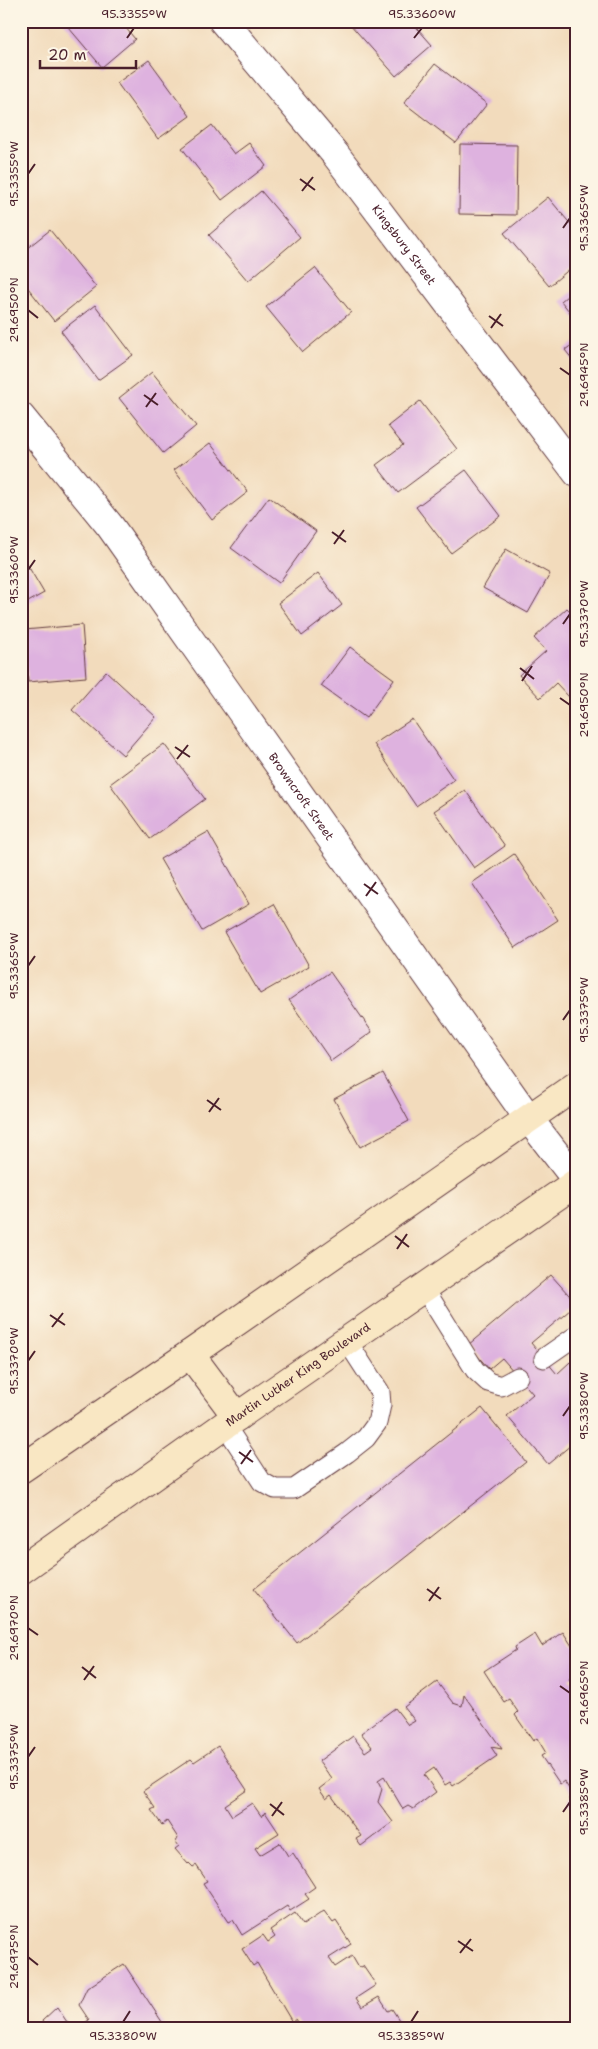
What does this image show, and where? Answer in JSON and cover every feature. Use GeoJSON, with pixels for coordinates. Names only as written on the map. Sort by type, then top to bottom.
{"type":"FeatureCollection","features":[{"type":"Feature","properties":{"kind":"main road"},"geometry":{"type":"LineString","coordinates":[[21,1468],[190,1354],[577,1085]]}},
{"type":"Feature","properties":{"kind":"main road","name":"Martin Luther King Boulevard"},"geometry":{"type":"LineString","coordinates":[[21,1570],[231,1421],[577,1182]]}},
{"type":"Feature","properties":{"kind":"main road"},"geometry":{"type":"LineString","coordinates":[[190,1354],[231,1421]]}},
{"type":"Feature","properties":{"kind":"street","name":"Kingsbury Street"},"geometry":{"type":"LineString","coordinates":[[223,21],[335,154],[577,473]]}},
{"type":"Feature","properties":{"kind":"street","name":"Browncroft Street"},"geometry":{"type":"LineString","coordinates":[[21,417],[110,526],[529,1119],[577,1182]]}},
{"type":"Feature","properties":{"kind":"lane"},"geometry":{"type":"LineString","coordinates":[[424,1288],[475,1370],[488,1382],[501,1386],[518,1377]]}},
{"type":"Feature","properties":{"kind":"lane"},"geometry":{"type":"LineString","coordinates":[[544,1358],[577,1335]]}},
{"type":"Feature","properties":{"kind":"lane"},"geometry":{"type":"LineString","coordinates":[[231,1421],[262,1482],[275,1489],[294,1489],[340,1458],[366,1438],[377,1423],[381,1405],[380,1392],[348,1341]]}},
{"type":"Feature","properties":{"kind":"building"},"geometry":{"type":"Polygon","coordinates":[[[63,21],[120,21],[135,39],[102,67],[63,21]]]}},
{"type":"Feature","properties":{"kind":"building"},"geometry":{"type":"Polygon","coordinates":[[[351,21],[411,21],[432,45],[396,76],[349,23],[351,21]]]}},
{"type":"Feature","properties":{"kind":"building"},"geometry":{"type":"Polygon","coordinates":[[[149,60],[190,116],[158,139],[117,83],[149,60]]]}},
{"type":"Feature","properties":{"kind":"building"},"geometry":{"type":"Polygon","coordinates":[[[435,64],[487,104],[456,143],[404,103],[435,64]]]}},
{"type":"Feature","properties":{"kind":"building"},"geometry":{"type":"Polygon","coordinates":[[[212,125],[234,154],[249,143],[266,166],[222,200],[182,148],[212,125]]]}},
{"type":"Feature","properties":{"kind":"building"},"geometry":{"type":"Polygon","coordinates":[[[460,144],[517,145],[516,215],[459,214],[460,144]]]}},
{"type":"Feature","properties":{"kind":"building"},"geometry":{"type":"Polygon","coordinates":[[[261,191],[300,237],[248,281],[209,235],[261,191]]]}},
{"type":"Feature","properties":{"kind":"building"},"geometry":{"type":"Polygon","coordinates":[[[548,197],[577,232],[577,263],[549,286],[504,233],[548,197]]]}},
{"type":"Feature","properties":{"kind":"building"},"geometry":{"type":"Polygon","coordinates":[[[21,219],[27,228],[21,232],[21,219]]]}},
{"type":"Feature","properties":{"kind":"building"},"geometry":{"type":"Polygon","coordinates":[[[50,230],[96,287],[54,321],[21,279],[21,253],[50,230]]]}},
{"type":"Feature","properties":{"kind":"building"},"geometry":{"type":"Polygon","coordinates":[[[315,268],[351,312],[303,352],[266,307],[315,268]]]}},
{"type":"Feature","properties":{"kind":"building"},"geometry":{"type":"Polygon","coordinates":[[[577,288],[577,321],[561,301],[577,288]]]}},
{"type":"Feature","properties":{"kind":"building"},"geometry":{"type":"Polygon","coordinates":[[[95,305],[133,355],[98,380],[61,331],[95,305]]]}},
{"type":"Feature","properties":{"kind":"building"},"geometry":{"type":"Polygon","coordinates":[[[577,341],[577,365],[565,350],[577,341]]]}},
{"type":"Feature","properties":{"kind":"building"},"geometry":{"type":"Polygon","coordinates":[[[152,372],[196,426],[163,453],[119,398],[152,372]]]}},
{"type":"Feature","properties":{"kind":"building"},"geometry":{"type":"Polygon","coordinates":[[[420,401],[457,449],[398,493],[376,465],[403,445],[388,426],[420,401]]]}},
{"type":"Feature","properties":{"kind":"building"},"geometry":{"type":"Polygon","coordinates":[[[210,443],[248,492],[212,520],[174,470],[210,443]]]}},
{"type":"Feature","properties":{"kind":"building"},"geometry":{"type":"Polygon","coordinates":[[[466,470],[501,516],[451,553],[416,507],[466,470]]]}},
{"type":"Feature","properties":{"kind":"building"},"geometry":{"type":"Polygon","coordinates":[[[269,497],[316,531],[279,583],[231,548],[269,497]]]}},
{"type":"Feature","properties":{"kind":"building"},"geometry":{"type":"Polygon","coordinates":[[[506,549],[550,574],[528,613],[483,588],[506,549]]]}},
{"type":"Feature","properties":{"kind":"building"},"geometry":{"type":"Polygon","coordinates":[[[21,554],[44,593],[21,606],[21,554]]]}},
{"type":"Feature","properties":{"kind":"building"},"geometry":{"type":"Polygon","coordinates":[[[318,573],[342,605],[302,636],[278,603],[318,573]]]}},
{"type":"Feature","properties":{"kind":"building"},"geometry":{"type":"Polygon","coordinates":[[[567,608],[577,618],[577,690],[569,697],[556,683],[540,698],[519,675],[546,651],[534,638],[567,608]]]}},
{"type":"Feature","properties":{"kind":"building"},"geometry":{"type":"Polygon","coordinates":[[[82,625],[86,677],[28,682],[24,630],[82,625]]]}},
{"type":"Feature","properties":{"kind":"building"},"geometry":{"type":"Polygon","coordinates":[[[350,647],[394,679],[366,718],[321,686],[350,647]]]}},
{"type":"Feature","properties":{"kind":"building"},"geometry":{"type":"Polygon","coordinates":[[[106,671],[156,717],[123,755],[72,710],[106,671]]]}},
{"type":"Feature","properties":{"kind":"building"},"geometry":{"type":"Polygon","coordinates":[[[412,719],[454,780],[416,806],[374,744],[412,719]]]}},
{"type":"Feature","properties":{"kind":"building"},"geometry":{"type":"Polygon","coordinates":[[[164,744],[205,799],[150,839],[110,784],[164,744]]]}},
{"type":"Feature","properties":{"kind":"building"},"geometry":{"type":"Polygon","coordinates":[[[465,790],[505,846],[474,868],[434,811],[465,790]]]}},
{"type":"Feature","properties":{"kind":"building"},"geometry":{"type":"Polygon","coordinates":[[[208,832],[249,904],[202,931],[160,859],[208,832]]]}},
{"type":"Feature","properties":{"kind":"building"},"geometry":{"type":"Polygon","coordinates":[[[514,854],[558,920],[515,948],[472,883],[514,854]]]}},
{"type":"Feature","properties":{"kind":"building"},"geometry":{"type":"Polygon","coordinates":[[[274,904],[309,966],[260,994],[224,932],[274,904]]]}},
{"type":"Feature","properties":{"kind":"building"},"geometry":{"type":"Polygon","coordinates":[[[330,972],[372,1032],[331,1061],[289,1000],[330,972]]]}},
{"type":"Feature","properties":{"kind":"building"},"geometry":{"type":"Polygon","coordinates":[[[383,1073],[409,1121],[360,1147],[334,1099],[383,1073]]]}},
{"type":"Feature","properties":{"kind":"building"},"geometry":{"type":"Polygon","coordinates":[[[551,1275],[577,1304],[531,1343],[557,1374],[570,1362],[577,1370],[577,1440],[548,1464],[507,1416],[533,1394],[502,1358],[489,1369],[468,1345],[551,1275]]]}},
{"type":"Feature","properties":{"kind":"building"},"geometry":{"type":"Polygon","coordinates":[[[482,1408],[526,1462],[297,1643],[254,1589],[482,1408]]]}},
{"type":"Feature","properties":{"kind":"building"},"geometry":{"type":"Polygon","coordinates":[[[563,1632],[572,1646],[575,1645],[577,1647],[577,1674],[569,1679],[574,1685],[577,1683],[577,1813],[570,1805],[569,1798],[573,1795],[564,1781],[560,1784],[541,1756],[546,1753],[537,1738],[533,1741],[515,1715],[518,1712],[509,1699],[504,1702],[484,1671],[516,1650],[515,1647],[535,1634],[542,1646],[563,1632]]]}},
{"type":"Feature","properties":{"kind":"building"},"geometry":{"type":"Polygon","coordinates":[[[437,1682],[453,1703],[462,1706],[464,1695],[502,1749],[491,1747],[497,1756],[453,1786],[450,1782],[445,1785],[434,1768],[424,1775],[436,1792],[413,1809],[408,1806],[403,1809],[384,1777],[378,1781],[382,1789],[378,1802],[393,1822],[361,1846],[356,1839],[361,1836],[331,1795],[326,1799],[319,1789],[332,1779],[319,1761],[353,1736],[365,1752],[372,1747],[361,1733],[395,1708],[408,1725],[415,1721],[404,1707],[437,1682]]]}},
{"type":"Feature","properties":{"kind":"building"},"geometry":{"type":"Polygon","coordinates":[[[218,1746],[247,1790],[225,1805],[232,1816],[252,1803],[262,1817],[265,1812],[279,1833],[255,1848],[260,1855],[280,1843],[288,1856],[293,1853],[315,1887],[305,1894],[309,1899],[290,1911],[287,1906],[242,1935],[233,1920],[229,1922],[203,1883],[207,1881],[196,1865],[193,1867],[188,1864],[175,1849],[179,1846],[176,1842],[178,1838],[167,1821],[162,1825],[151,1810],[155,1808],[143,1791],[191,1759],[194,1762],[218,1746]]]}},
{"type":"Feature","properties":{"kind":"building"},"geometry":{"type":"Polygon","coordinates":[[[324,1911],[333,1923],[336,1921],[351,1944],[329,1958],[335,1967],[352,1956],[359,1968],[363,1966],[376,1985],[356,1998],[362,2007],[379,1997],[388,2011],[392,2009],[404,2028],[302,2028],[296,2019],[292,2022],[257,1963],[253,1966],[242,1949],[263,1935],[268,1942],[275,1937],[270,1930],[295,1913],[303,1925],[324,1911]]]}},
{"type":"Feature","properties":{"kind":"building"},"geometry":{"type":"Polygon","coordinates":[[[124,1964],[166,2028],[77,2028],[89,2020],[79,2005],[87,1988],[124,1964]]]}},
{"type":"Feature","properties":{"kind":"building"},"geometry":{"type":"Polygon","coordinates":[[[57,2007],[71,2028],[47,2028],[42,2021],[57,2007]]]}}]}
